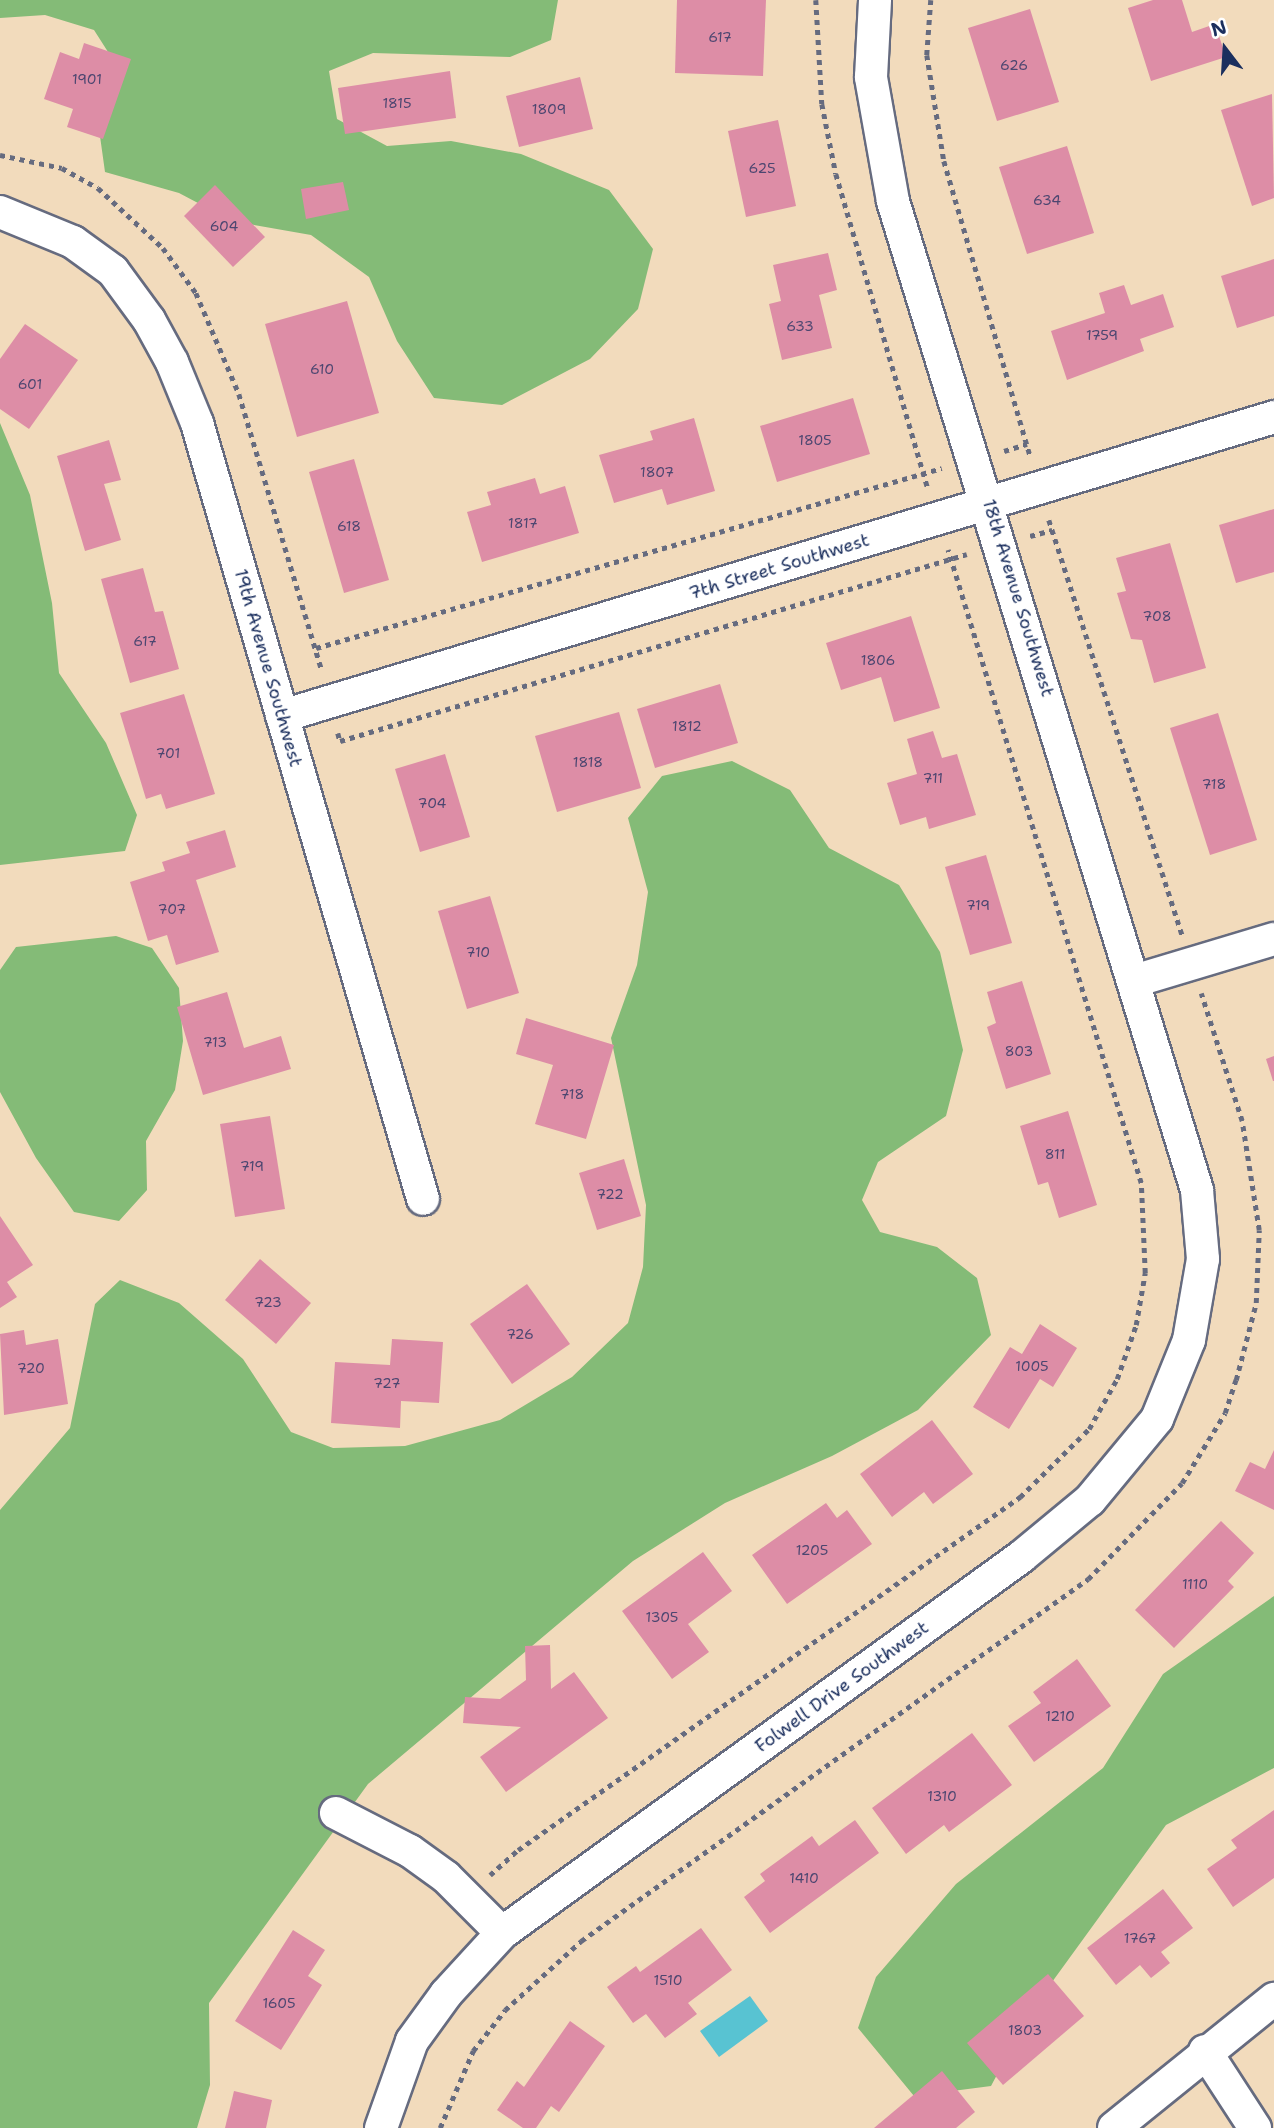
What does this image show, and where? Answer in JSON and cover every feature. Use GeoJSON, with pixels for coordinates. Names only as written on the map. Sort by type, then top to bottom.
{"type":"FeatureCollection","features":[{"type":"Feature","properties":{"kind":"street","name":"18th Avenue Southwest"},"geometry":{"type":"LineString","coordinates":[[875,0],[871,77],[887,177],[1197,1190]]}},
{"type":"Feature","properties":{"kind":"street","name":"19th Avenue Southwest"},"geometry":{"type":"LineString","coordinates":[[2,212],[73,242],[113,271],[167,352],[197,423],[423,1199]]}},
{"type":"Feature","properties":{"kind":"street","name":"7th Street Southwest"},"geometry":{"type":"LineString","coordinates":[[282,716],[1274,417]]}},
{"type":"Feature","properties":{"kind":"street"},"geometry":{"type":"LineString","coordinates":[[1134,981],[1274,939]]}},
{"type":"Feature","properties":{"kind":"street","name":"Folwell Drive Southwest"},"geometry":{"type":"LineString","coordinates":[[381,2128],[412,2041],[446,1994],[502,1933],[1021,1557],[1105,1484],[1157,1419],[1186,1350],[1203,1259],[1197,1190]]}},
{"type":"Feature","properties":{"kind":"street"},"geometry":{"type":"LineString","coordinates":[[336,1813],[410,1851],[467,1896],[502,1933]]}},
{"type":"Feature","properties":{"kind":"street"},"geometry":{"type":"LineString","coordinates":[[1114,2128],[1205,2051],[1274,1999]]}},
{"type":"Feature","properties":{"kind":"street"},"geometry":{"type":"LineString","coordinates":[[1205,2051],[1255,2128]]}},
{"type":"Feature","properties":{"kind":"path"},"geometry":{"type":"LineString","coordinates":[[316,648],[923,474],[836,174],[822,104],[816,0]]}},
{"type":"Feature","properties":{"kind":"path"},"geometry":{"type":"LineString","coordinates":[[931,0],[927,55],[944,161],[1027,444]]}},
{"type":"Feature","properties":{"kind":"path"},"geometry":{"type":"LineString","coordinates":[[1052,530],[1191,964]]}},
{"type":"Feature","properties":{"kind":"path"},"geometry":{"type":"LineString","coordinates":[[340,741],[951,559],[1141,1183],[1145,1273],[1136,1325],[1117,1379],[1088,1429],[1057,1464],[1020,1497],[518,1850],[467,1896]]}},
{"type":"Feature","properties":{"kind":"green space"},"geometry":{"type":"Polygon","coordinates":[[[0,0],[558,0],[551,40],[510,57],[373,53],[329,71],[337,119],[387,146],[451,141],[521,154],[609,190],[653,249],[638,309],[590,359],[502,405],[434,398],[397,341],[369,277],[311,235],[232,221],[179,193],[105,172],[99,129],[117,66],[94,30],[45,15],[0,18],[0,0]]]}},
{"type":"Feature","properties":{"kind":"green space"},"geometry":{"type":"Polygon","coordinates":[[[0,423],[30,495],[52,603],[59,673],[106,743],[137,815],[125,851],[0,865],[0,423]]]}},
{"type":"Feature","properties":{"kind":"green space"},"geometry":{"type":"Polygon","coordinates":[[[732,761],[790,790],[829,848],[899,885],[940,952],[963,1050],[946,1116],[878,1162],[862,1200],[880,1232],[937,1247],[977,1278],[991,1335],[918,1410],[832,1456],[725,1503],[633,1561],[368,1784],[209,2003],[210,2085],[197,2128],[0,2128],[0,1510],[70,1428],[95,1304],[120,1280],[179,1303],[243,1359],[291,1432],[333,1448],[405,1446],[500,1420],[572,1377],[628,1323],[643,1267],[646,1205],[611,1038],[637,965],[648,892],[628,818],[662,776],[732,761]]]}},
{"type":"Feature","properties":{"kind":"green space"},"geometry":{"type":"Polygon","coordinates":[[[116,936],[152,948],[179,988],[183,1041],[175,1090],[146,1141],[147,1190],[119,1221],[74,1212],[36,1158],[0,1092],[0,970],[16,947],[116,936]]]}},
{"type":"Feature","properties":{"kind":"green space"},"geometry":{"type":"Polygon","coordinates":[[[1274,1596],[1274,1768],[1166,1825],[1031,2011],[991,2086],[914,2096],[858,2028],[876,1977],[956,1884],[1103,1768],[1163,1674],[1274,1596]]]}},
{"type":"Feature","properties":{"kind":"water"},"geometry":{"type":"Polygon","coordinates":[[[750,1996],[768,2021],[719,2057],[700,2031],[750,1996]]]}},
{"type":"Feature","properties":{"kind":"building"},"geometry":{"type":"Polygon","coordinates":[[[677,0],[766,0],[763,76],[675,73],[677,0]]]}},
{"type":"Feature","properties":{"kind":"building"},"geometry":{"type":"Polygon","coordinates":[[[1153,0],[1182,0],[1192,32],[1215,24],[1226,57],[1151,81],[1128,8],[1153,0]]]}},
{"type":"Feature","properties":{"kind":"building"},"geometry":{"type":"Polygon","coordinates":[[[1030,9],[1059,102],[997,121],[968,28],[1030,9]]]}},
{"type":"Feature","properties":{"kind":"building"},"geometry":{"type":"Polygon","coordinates":[[[84,43],[131,59],[103,139],[67,127],[73,109],[44,99],[60,52],[79,59],[84,43]]]}},
{"type":"Feature","properties":{"kind":"building"},"geometry":{"type":"Polygon","coordinates":[[[450,71],[456,118],[345,134],[338,88],[450,71]]]}},
{"type":"Feature","properties":{"kind":"building"},"geometry":{"type":"Polygon","coordinates":[[[580,77],[593,129],[519,147],[506,96],[580,77]]]}},
{"type":"Feature","properties":{"kind":"building"},"geometry":{"type":"Polygon","coordinates":[[[1272,94],[1274,198],[1252,206],[1221,110],[1272,94]]]}},
{"type":"Feature","properties":{"kind":"building"},"geometry":{"type":"Polygon","coordinates":[[[778,120],[796,206],[746,217],[728,131],[778,120]]]}},
{"type":"Feature","properties":{"kind":"building"},"geometry":{"type":"Polygon","coordinates":[[[1067,146],[1094,233],[1027,254],[999,167],[1067,146]]]}},
{"type":"Feature","properties":{"kind":"building"},"geometry":{"type":"Polygon","coordinates":[[[343,182],[349,210],[306,219],[301,189],[343,182]]]}},
{"type":"Feature","properties":{"kind":"building"},"geometry":{"type":"Polygon","coordinates":[[[215,185],[265,237],[233,267],[184,216],[215,185]]]}},
{"type":"Feature","properties":{"kind":"building"},"geometry":{"type":"Polygon","coordinates":[[[828,253],[837,290],[819,295],[832,348],[782,360],[769,304],[781,301],[773,265],[828,253]]]}},
{"type":"Feature","properties":{"kind":"building"},"geometry":{"type":"Polygon","coordinates":[[[1274,259],[1274,316],[1237,328],[1221,276],[1274,259]]]}},
{"type":"Feature","properties":{"kind":"building"},"geometry":{"type":"Polygon","coordinates":[[[1124,285],[1131,305],[1163,294],[1174,327],[1140,339],[1144,351],[1067,380],[1051,331],[1105,313],[1099,293],[1124,285]]]}},
{"type":"Feature","properties":{"kind":"building"},"geometry":{"type":"Polygon","coordinates":[[[347,301],[379,413],[297,437],[265,324],[347,301]]]}},
{"type":"Feature","properties":{"kind":"building"},"geometry":{"type":"Polygon","coordinates":[[[25,324],[78,360],[29,429],[0,409],[0,359],[25,324]]]}},
{"type":"Feature","properties":{"kind":"building"},"geometry":{"type":"Polygon","coordinates":[[[853,398],[870,454],[777,482],[760,426],[853,398]]]}},
{"type":"Feature","properties":{"kind":"building"},"geometry":{"type":"Polygon","coordinates":[[[694,418],[715,491],[667,505],[662,489],[614,503],[599,455],[653,440],[650,431],[694,418]]]}},
{"type":"Feature","properties":{"kind":"building"},"geometry":{"type":"Polygon","coordinates":[[[109,440],[121,480],[104,484],[121,540],[85,551],[57,456],[109,440]]]}},
{"type":"Feature","properties":{"kind":"building"},"geometry":{"type":"Polygon","coordinates":[[[354,459],[389,580],[344,593],[309,472],[354,459]]]}},
{"type":"Feature","properties":{"kind":"building"},"geometry":{"type":"Polygon","coordinates":[[[535,478],[540,494],[565,486],[579,533],[482,562],[467,512],[491,505],[487,492],[535,478]]]}},
{"type":"Feature","properties":{"kind":"building"},"geometry":{"type":"Polygon","coordinates":[[[1274,509],[1274,572],[1236,583],[1219,525],[1274,509]]]}},
{"type":"Feature","properties":{"kind":"building"},"geometry":{"type":"Polygon","coordinates":[[[1170,543],[1206,668],[1154,683],[1142,640],[1131,639],[1117,593],[1126,591],[1116,558],[1170,543]]]}},
{"type":"Feature","properties":{"kind":"building"},"geometry":{"type":"Polygon","coordinates":[[[143,568],[155,612],[163,611],[179,669],[130,683],[101,579],[143,568]]]}},
{"type":"Feature","properties":{"kind":"building"},"geometry":{"type":"Polygon","coordinates":[[[911,616],[940,708],[894,722],[881,677],[841,690],[826,643],[911,616]]]}},
{"type":"Feature","properties":{"kind":"building"},"geometry":{"type":"Polygon","coordinates":[[[720,684],[738,743],[655,768],[637,709],[720,684]]]}},
{"type":"Feature","properties":{"kind":"building"},"geometry":{"type":"Polygon","coordinates":[[[184,694],[215,794],[166,809],[161,794],[146,799],[120,713],[184,694]]]}},
{"type":"Feature","properties":{"kind":"building"},"geometry":{"type":"Polygon","coordinates":[[[619,712],[641,788],[557,812],[535,736],[619,712]]]}},
{"type":"Feature","properties":{"kind":"building"},"geometry":{"type":"Polygon","coordinates":[[[1218,713],[1257,840],[1210,855],[1170,728],[1218,713]]]}},
{"type":"Feature","properties":{"kind":"building"},"geometry":{"type":"Polygon","coordinates":[[[933,731],[942,758],[957,754],[976,815],[929,829],[926,817],[900,825],[887,783],[917,774],[907,739],[933,731]]]}},
{"type":"Feature","properties":{"kind":"building"},"geometry":{"type":"Polygon","coordinates":[[[445,754],[470,837],[420,852],[395,769],[445,754]]]}},
{"type":"Feature","properties":{"kind":"building"},"geometry":{"type":"Polygon","coordinates":[[[225,830],[236,867],[196,880],[219,952],[176,965],[167,935],[148,941],[130,882],[165,871],[162,862],[190,853],[186,842],[225,830]]]}},
{"type":"Feature","properties":{"kind":"building"},"geometry":{"type":"Polygon","coordinates":[[[986,855],[1012,943],[970,955],[945,867],[986,855]]]}},
{"type":"Feature","properties":{"kind":"building"},"geometry":{"type":"Polygon","coordinates":[[[490,896],[519,993],[467,1009],[438,911],[490,896]]]}},
{"type":"Feature","properties":{"kind":"building"},"geometry":{"type":"Polygon","coordinates":[[[1022,981],[1051,1074],[1006,1089],[987,1027],[996,1023],[987,992],[1022,981]]]}},
{"type":"Feature","properties":{"kind":"building"},"geometry":{"type":"Polygon","coordinates":[[[227,992],[244,1048],[281,1036],[291,1069],[203,1095],[177,1007],[227,992]]]}},
{"type":"Feature","properties":{"kind":"building"},"geometry":{"type":"Polygon","coordinates":[[[526,1018],[614,1045],[586,1139],[535,1124],[553,1065],[516,1054],[526,1018]]]}},
{"type":"Feature","properties":{"kind":"building"},"geometry":{"type":"Polygon","coordinates":[[[1274,1056],[1274,1081],[1273,1081],[1266,1059],[1274,1056]]]}},
{"type":"Feature","properties":{"kind":"building"},"geometry":{"type":"Polygon","coordinates":[[[1068,1111],[1097,1205],[1059,1218],[1048,1182],[1038,1185],[1020,1126],[1068,1111]]]}},
{"type":"Feature","properties":{"kind":"building"},"geometry":{"type":"Polygon","coordinates":[[[270,1116],[285,1209],[235,1217],[220,1124],[270,1116]]]}},
{"type":"Feature","properties":{"kind":"building"},"geometry":{"type":"Polygon","coordinates":[[[624,1159],[641,1216],[597,1230],[579,1173],[624,1159]]]}},
{"type":"Feature","properties":{"kind":"building"},"geometry":{"type":"Polygon","coordinates":[[[0,1216],[33,1265],[7,1282],[17,1297],[0,1308],[0,1216]]]}},
{"type":"Feature","properties":{"kind":"building"},"geometry":{"type":"Polygon","coordinates":[[[260,1259],[311,1303],[276,1344],[225,1300],[260,1259]]]}},
{"type":"Feature","properties":{"kind":"building"},"geometry":{"type":"Polygon","coordinates":[[[527,1284],[570,1344],[512,1384],[470,1324],[527,1284]]]}},
{"type":"Feature","properties":{"kind":"building"},"geometry":{"type":"Polygon","coordinates":[[[1040,1324],[1077,1348],[1053,1387],[1040,1379],[1009,1429],[973,1407],[1010,1347],[1022,1354],[1040,1324]]]}},
{"type":"Feature","properties":{"kind":"building"},"geometry":{"type":"Polygon","coordinates":[[[24,1330],[26,1345],[58,1339],[68,1404],[4,1415],[0,1334],[24,1330]]]}},
{"type":"Feature","properties":{"kind":"building"},"geometry":{"type":"Polygon","coordinates":[[[392,1339],[443,1342],[439,1403],[401,1401],[400,1428],[331,1423],[335,1362],[390,1365],[392,1339]]]}},
{"type":"Feature","properties":{"kind":"building"},"geometry":{"type":"Polygon","coordinates":[[[932,1420],[973,1474],[933,1504],[924,1492],[892,1517],[860,1474],[932,1420]]]}},
{"type":"Feature","properties":{"kind":"building"},"geometry":{"type":"Polygon","coordinates":[[[1274,1450],[1274,1510],[1235,1491],[1250,1462],[1265,1469],[1274,1450]]]}},
{"type":"Feature","properties":{"kind":"building"},"geometry":{"type":"Polygon","coordinates":[[[826,1503],[837,1518],[847,1510],[872,1544],[787,1604],[752,1555],[826,1503]]]}},
{"type":"Feature","properties":{"kind":"building"},"geometry":{"type":"Polygon","coordinates":[[[1221,1521],[1254,1553],[1228,1581],[1234,1587],[1174,1648],[1135,1610],[1221,1521]]]}},
{"type":"Feature","properties":{"kind":"building"},"geometry":{"type":"Polygon","coordinates":[[[703,1552],[732,1591],[688,1624],[709,1652],[672,1679],[622,1611],[703,1552]]]}},
{"type":"Feature","properties":{"kind":"building"},"geometry":{"type":"Polygon","coordinates":[[[550,1645],[551,1689],[574,1672],[608,1718],[506,1792],[480,1757],[521,1727],[463,1723],[465,1697],[500,1699],[526,1680],[525,1646],[550,1645]]]}},
{"type":"Feature","properties":{"kind":"building"},"geometry":{"type":"Polygon","coordinates":[[[1077,1659],[1111,1706],[1034,1762],[1008,1726],[1041,1703],[1033,1692],[1077,1659]]]}},
{"type":"Feature","properties":{"kind":"building"},"geometry":{"type":"Polygon","coordinates":[[[972,1733],[1012,1785],[949,1832],[944,1825],[906,1854],[872,1808],[972,1733]]]}},
{"type":"Feature","properties":{"kind":"building"},"geometry":{"type":"Polygon","coordinates":[[[1274,1810],[1274,1878],[1233,1907],[1207,1869],[1237,1848],[1231,1840],[1274,1810]]]}},
{"type":"Feature","properties":{"kind":"building"},"geometry":{"type":"Polygon","coordinates":[[[855,1820],[879,1853],[770,1933],[744,1897],[765,1881],[760,1874],[812,1836],[819,1846],[855,1820]]]}},
{"type":"Feature","properties":{"kind":"building"},"geometry":{"type":"Polygon","coordinates":[[[1163,1889],[1193,1928],[1161,1952],[1170,1963],[1151,1978],[1140,1965],[1116,1985],[1087,1948],[1163,1889]]]}},
{"type":"Feature","properties":{"kind":"building"},"geometry":{"type":"Polygon","coordinates":[[[701,1928],[732,1970],[688,2003],[697,2014],[665,2038],[646,2014],[633,2023],[607,1987],[636,1966],[640,1972],[701,1928]]]}},
{"type":"Feature","properties":{"kind":"building"},"geometry":{"type":"Polygon","coordinates":[[[293,1930],[325,1950],[308,1976],[322,1985],[281,2050],[235,2021],[293,1930]]]}},
{"type":"Feature","properties":{"kind":"building"},"geometry":{"type":"Polygon","coordinates":[[[1048,1974],[1084,2016],[1003,2085],[967,2043],[1048,1974]]]}},
{"type":"Feature","properties":{"kind":"building"},"geometry":{"type":"Polygon","coordinates":[[[570,2021],[605,2046],[559,2112],[551,2106],[536,2128],[523,2128],[497,2110],[517,2081],[524,2087],[570,2021]]]}},
{"type":"Feature","properties":{"kind":"building"},"geometry":{"type":"Polygon","coordinates":[[[942,2071],[975,2112],[956,2128],[874,2128],[942,2071]]]}},
{"type":"Feature","properties":{"kind":"building"},"geometry":{"type":"Polygon","coordinates":[[[234,2091],[272,2100],[266,2128],[225,2128],[234,2091]]]}}]}
